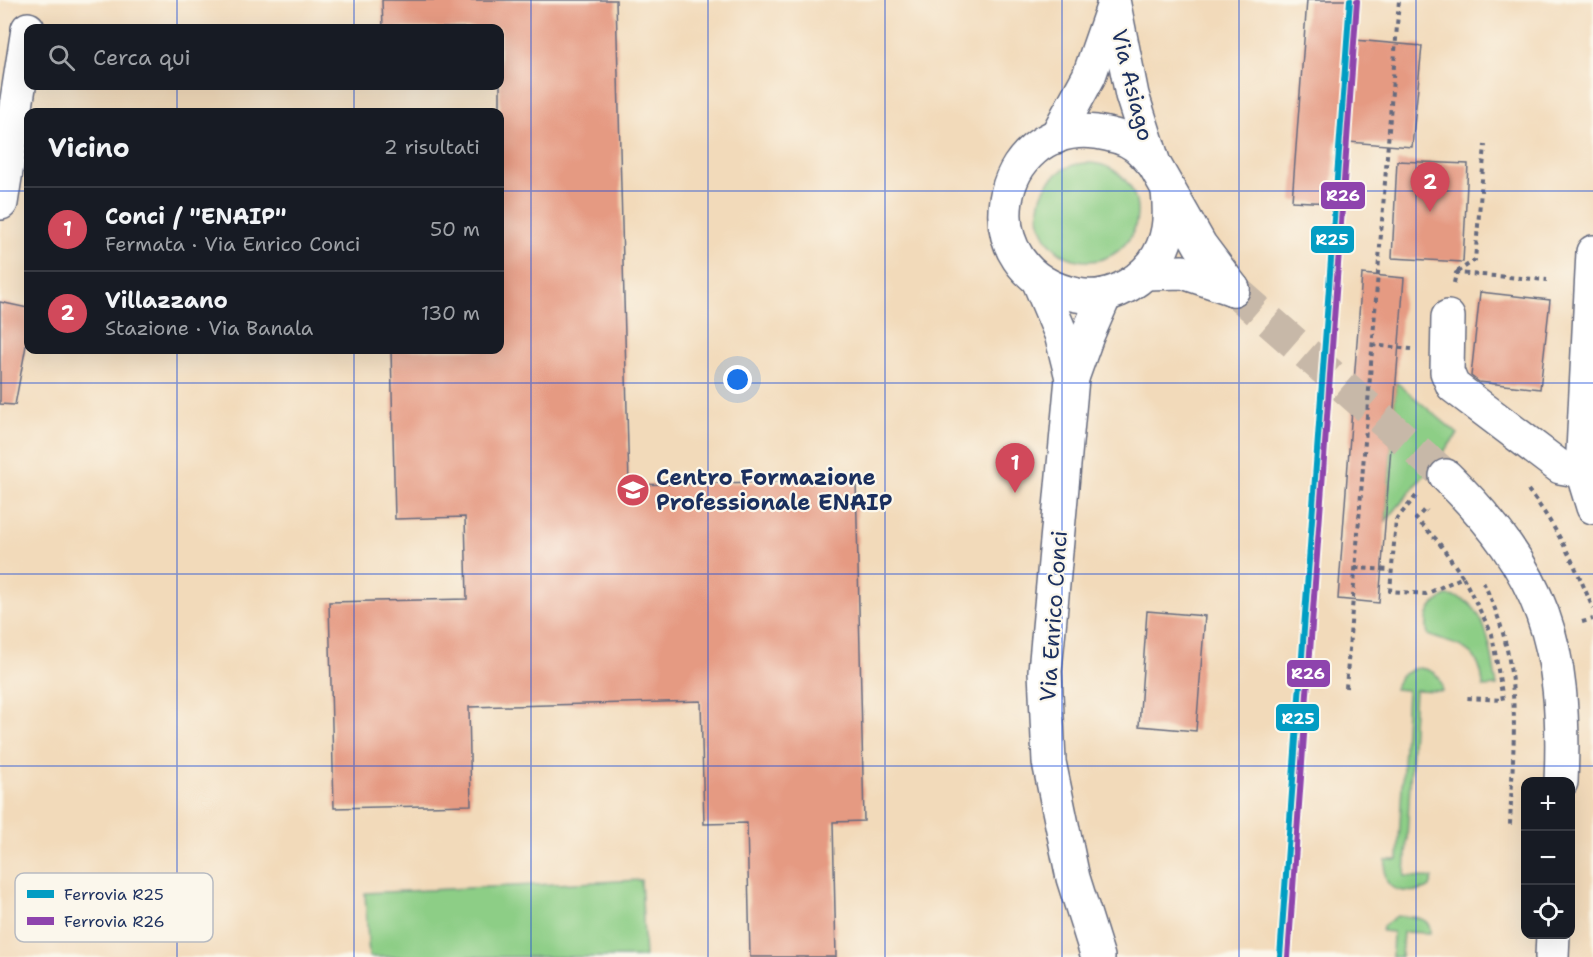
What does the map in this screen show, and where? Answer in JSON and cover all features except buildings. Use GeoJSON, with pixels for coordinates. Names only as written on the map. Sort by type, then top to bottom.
{"type":"FeatureCollection","features":[{"type":"Feature","properties":{"kind":"main road"},"geometry":{"type":"LineString","coordinates":[[29,24],[33,0]]}},
{"type":"Feature","properties":{"kind":"main road","name":"Via Asiago"},"geometry":{"type":"LineString","coordinates":[[1056,137],[1089,75],[1113,2]]}},
{"type":"Feature","properties":{"kind":"main road","name":"Via Asiago"},"geometry":{"type":"LineString","coordinates":[[1113,2],[1132,95],[1161,178],[1171,213],[1168,235],[1159,255],[1146,273],[1127,287],[1105,295],[1082,296],[1060,292],[1039,282],[1021,264],[1009,242],[1004,217],[1007,192],[1017,168],[1034,149],[1056,137],[1083,130],[1110,134],[1135,145],[1161,178],[1200,245],[1233,289],[1183,272],[1146,273]]}},
{"type":"Feature","properties":{"kind":"main road"},"geometry":{"type":"LineString","coordinates":[[1,203],[24,55]]}},
{"type":"Feature","properties":{"kind":"main road"},"geometry":{"type":"LineString","coordinates":[[1593,252],[1582,471],[1593,507]]}},
{"type":"Feature","properties":{"kind":"main road","name":"Via Enrico Conci"},"geometry":{"type":"LineString","coordinates":[[1039,282],[1061,334],[1072,378]]}},
{"type":"Feature","properties":{"kind":"main road","name":"Via Enrico Conci"},"geometry":{"type":"LineString","coordinates":[[1098,957],[1073,878],[1049,762],[1045,671],[1072,378],[1105,295]]}},
{"type":"Feature","properties":{"kind":"main road"},"geometry":{"type":"LineString","coordinates":[[1448,317],[1447,372],[1453,386],[1560,467],[1582,471]]}},
{"type":"Feature","properties":{"kind":"main road"},"geometry":{"type":"LineString","coordinates":[[1446,476],[1484,513],[1511,551],[1548,625],[1562,701],[1561,777]]}},
{"type":"Feature","properties":{"kind":"main road"},"geometry":{"type":"LineString","coordinates":[[1552,957],[1553,939]]}},
{"type":"Feature","properties":{"kind":"path"},"geometry":{"type":"LineString","coordinates":[[1346,688],[1399,0]]}},
{"type":"Feature","properties":{"kind":"path"},"geometry":{"type":"LineString","coordinates":[[1448,317],[1456,273],[1475,260],[1485,145]]}},
{"type":"Feature","properties":{"kind":"path"},"geometry":{"type":"LineString","coordinates":[[1456,273],[1547,280]]}},
{"type":"Feature","properties":{"kind":"path"},"geometry":{"type":"LineString","coordinates":[[1527,489],[1549,517],[1573,559],[1593,609]]}},
{"type":"Feature","properties":{"kind":"path"},"geometry":{"type":"LineString","coordinates":[[1418,493],[1396,520],[1390,591],[1426,594],[1463,577]]}},
{"type":"Feature","properties":{"kind":"path"},"geometry":{"type":"LineString","coordinates":[[1432,517],[1425,509],[1416,519],[1437,540],[1463,577],[1492,634],[1503,700],[1467,698]]}},
{"type":"Feature","properties":{"kind":"path"},"geometry":{"type":"LineString","coordinates":[[1355,568],[1391,570]]}},
{"type":"Feature","properties":{"kind":"path"},"geometry":{"type":"LineString","coordinates":[[1481,578],[1506,640],[1515,697],[1510,825]]}},
{"type":"Feature","properties":{"kind":"green space"},"geometry":{"type":"Polygon","coordinates":[[[1088,163],[1107,167],[1122,178],[1133,193],[1137,212],[1133,231],[1122,246],[1107,257],[1088,261],[1069,257],[1054,246],[1043,231],[1039,212],[1043,193],[1054,178],[1069,167],[1088,163]]]}},
{"type":"Feature","properties":{"kind":"green space"},"geometry":{"type":"Polygon","coordinates":[[[1396,382],[1458,434],[1386,521],[1396,382]]]}},
{"type":"Feature","properties":{"kind":"green space"},"geometry":{"type":"Polygon","coordinates":[[[1447,596],[1461,599],[1479,616],[1489,644],[1497,686],[1483,687],[1478,663],[1473,655],[1458,646],[1428,635],[1429,611],[1447,596]]]}},
{"type":"Feature","properties":{"kind":"green space"},"geometry":{"type":"Polygon","coordinates":[[[1415,668],[1425,669],[1438,676],[1442,691],[1415,690],[1405,876],[1433,878],[1430,887],[1419,891],[1406,891],[1393,888],[1386,879],[1385,872],[1386,860],[1398,860],[1407,690],[1395,689],[1400,676],[1415,668]]]}},
{"type":"Feature","properties":{"kind":"green space"},"geometry":{"type":"Polygon","coordinates":[[[641,880],[645,957],[369,957],[365,893],[641,880]]]}},
{"type":"Feature","properties":{"kind":"green space"},"geometry":{"type":"Polygon","coordinates":[[[1397,916],[1423,920],[1427,923],[1430,933],[1403,932],[1401,957],[1392,957],[1393,932],[1382,931],[1383,926],[1397,916]]]}},
{"type":"Feature","properties":{"kind":"tunnel"},"geometry":{"type":"LineString","coordinates":[[1233,289],[1446,476]]}},
{"type":"Feature","properties":{"kind":"rail line","name":"R25"},"geometry":{"type":"LineString","coordinates":[[1280,957],[1350,0]]}},
{"type":"Feature","properties":{"kind":"rail line","name":"R26"},"geometry":{"type":"LineString","coordinates":[[1288,957],[1357,1]]}},
{"type":"Feature","properties":{"kind":"place","name":"Villazzano"},"geometry":{"type":"Point","coordinates":[1430,212]}},
{"type":"Feature","properties":{"kind":"place","name":"Centro Formazione Professionale ENAIP"},"geometry":{"type":"Point","coordinates":[633,490]}},
{"type":"Feature","properties":{"kind":"place","name":"Conci / \"ENAIP\""},"geometry":{"type":"Point","coordinates":[1015,493]}}]}
